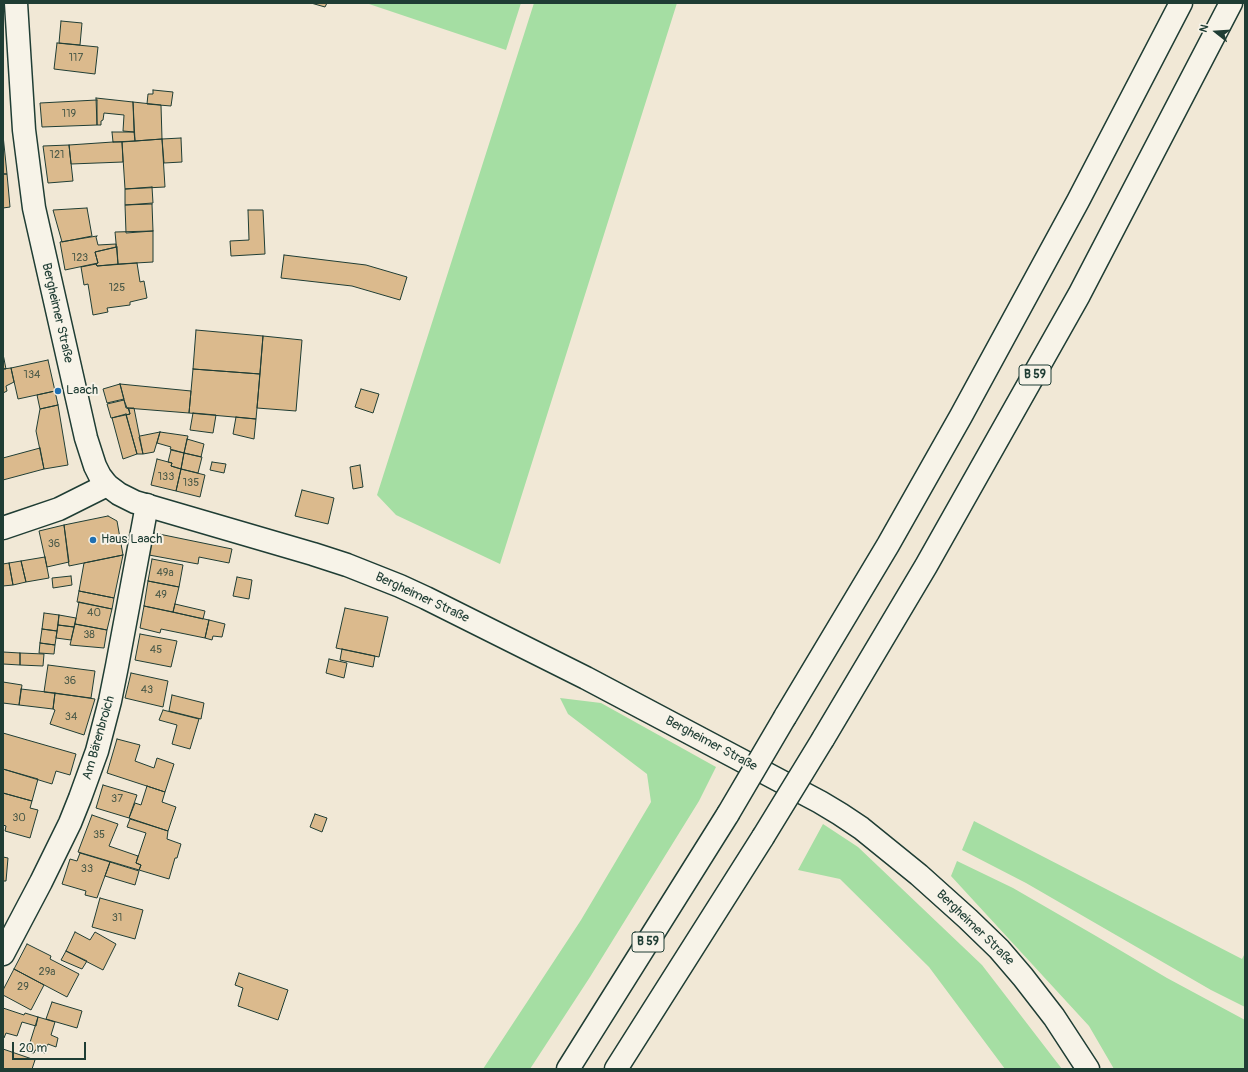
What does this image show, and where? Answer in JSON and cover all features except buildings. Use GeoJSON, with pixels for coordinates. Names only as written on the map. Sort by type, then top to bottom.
{"type":"FeatureCollection","features":[{"type":"Feature","properties":{"kind":"main road","name":"Bergheimer Straße"},"geometry":{"type":"LineString","coordinates":[[16,3],[24,130],[34,208],[86,438],[95,466],[107,485],[114,491],[129,499],[313,554],[347,565],[400,586],[593,682],[820,802],[861,828],[919,875],[968,918],[999,949],[1023,977],[1054,1017],[1088,1069]]}},
{"type":"Feature","properties":{"kind":"main road","name":"B 59"},"geometry":{"type":"LineString","coordinates":[[568,1069],[728,814],[888,545],[990,364],[1181,3]]}},
{"type":"Feature","properties":{"kind":"main road","name":"B 59"},"geometry":{"type":"LineString","coordinates":[[616,1069],[763,837],[926,566],[1079,296],[1231,3]]}},
{"type":"Feature","properties":{"kind":"main road"},"geometry":{"type":"LineString","coordinates":[[3,528],[59,509],[107,485]]}},
{"type":"Feature","properties":{"kind":"main road","name":"Am Bärenbroich"},"geometry":{"type":"LineString","coordinates":[[3,954],[70,823],[97,751],[110,701],[147,505]]}},
{"type":"Feature","properties":{"kind":"green space"},"geometry":{"type":"Polygon","coordinates":[[[366,3],[521,3],[506,50],[366,3]]]}},
{"type":"Feature","properties":{"kind":"green space"},"geometry":{"type":"Polygon","coordinates":[[[534,3],[677,3],[500,564],[396,515],[377,495],[534,3]]]}},
{"type":"Feature","properties":{"kind":"green space"},"geometry":{"type":"Polygon","coordinates":[[[560,698],[601,703],[716,767],[699,801],[590,977],[530,1069],[483,1069],[581,920],[651,802],[647,774],[568,714],[560,698]]]}},
{"type":"Feature","properties":{"kind":"green space"},"geometry":{"type":"Polygon","coordinates":[[[974,821],[1242,959],[1245,953],[1245,1007],[1211,990],[1026,883],[962,850],[974,821]]]}},
{"type":"Feature","properties":{"kind":"green space"},"geometry":{"type":"Polygon","coordinates":[[[823,824],[858,847],[982,965],[1062,1069],[1005,1069],[929,967],[840,879],[798,870],[823,824]]]}},
{"type":"Feature","properties":{"kind":"green space"},"geometry":{"type":"Polygon","coordinates":[[[957,861],[1013,888],[1167,978],[1245,1020],[1245,1069],[1114,1069],[1089,1026],[951,876],[957,861]]]}},
{"type":"Feature","properties":{"kind":"place","name":"Laach"},"geometry":{"type":"Point","coordinates":[58,391]}},
{"type":"Feature","properties":{"kind":"place","name":"Haus Laach"},"geometry":{"type":"Point","coordinates":[93,540]}}]}
